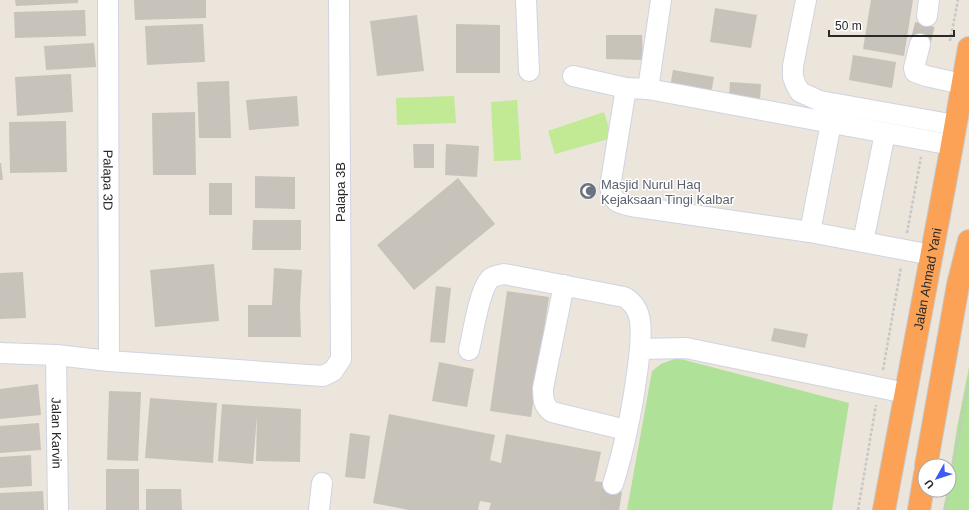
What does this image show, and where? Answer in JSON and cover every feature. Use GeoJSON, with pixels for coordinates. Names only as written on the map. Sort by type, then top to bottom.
{"type":"FeatureCollection","features":[{"type":"Feature","properties":{"kind":"highway","name":"Jalan Ahmad Yani"},"geometry":{"type":"LineString","coordinates":[[884,510],[969,48]]}},
{"type":"Feature","properties":{"kind":"highway"},"geometry":{"type":"LineString","coordinates":[[928,458],[964,289],[969,241]]}},
{"type":"Feature","properties":{"kind":"highway"},"geometry":{"type":"LineString","coordinates":[[919,510],[921,498]]}},
{"type":"Feature","properties":{"kind":"street","name":"Palapa 3D"},"geometry":{"type":"LineString","coordinates":[[108,0],[109,361]]}},
{"type":"Feature","properties":{"kind":"street","name":"Palapa 3B"},"geometry":{"type":"LineString","coordinates":[[109,361],[323,376],[333,371],[341,359],[339,0]]}},
{"type":"Feature","properties":{"kind":"street"},"geometry":{"type":"LineString","coordinates":[[526,0],[529,71]]}},
{"type":"Feature","properties":{"kind":"street"},"geometry":{"type":"LineString","coordinates":[[648,89],[660,0]]}},
{"type":"Feature","properties":{"kind":"street"},"geometry":{"type":"LineString","coordinates":[[806,0],[793,66],[793,77],[800,92],[820,101],[954,135]]}},
{"type":"Feature","properties":{"kind":"street"},"geometry":{"type":"LineString","coordinates":[[920,44],[914,68],[915,72],[962,84]]}},
{"type":"Feature","properties":{"kind":"street"},"geometry":{"type":"LineString","coordinates":[[573,76],[626,88],[648,89],[885,133],[954,135]]}},
{"type":"Feature","properties":{"kind":"street"},"geometry":{"type":"LineString","coordinates":[[626,88],[610,187],[612,196],[617,202],[631,206],[810,232],[932,255]]}},
{"type":"Feature","properties":{"kind":"street"},"geometry":{"type":"LineString","coordinates":[[810,232],[831,123]]}},
{"type":"Feature","properties":{"kind":"street"},"geometry":{"type":"LineString","coordinates":[[863,242],[885,133]]}},
{"type":"Feature","properties":{"kind":"street"},"geometry":{"type":"LineString","coordinates":[[469,350],[483,290],[488,282],[497,275],[504,274],[628,299],[639,313],[641,323],[640,350],[636,386],[626,430],[622,457],[614,484]]}},
{"type":"Feature","properties":{"kind":"street"},"geometry":{"type":"LineString","coordinates":[[564,285],[543,388],[544,403],[552,412],[626,430]]}},
{"type":"Feature","properties":{"kind":"street"},"geometry":{"type":"LineString","coordinates":[[640,350],[686,348],[906,393]]}},
{"type":"Feature","properties":{"kind":"street"},"geometry":{"type":"LineString","coordinates":[[0,353],[56,355],[109,361]]}},
{"type":"Feature","properties":{"kind":"street","name":"Jalan Karvin"},"geometry":{"type":"LineString","coordinates":[[56,355],[58,510]]}},
{"type":"Feature","properties":{"kind":"street"},"geometry":{"type":"LineString","coordinates":[[319,510],[322,483]]}},
{"type":"Feature","properties":{"kind":"path"},"geometry":{"type":"LineString","coordinates":[[955,458],[969,381]]}},
{"type":"Feature","properties":{"kind":"path"},"geometry":{"type":"LineString","coordinates":[[945,510],[947,498]]}},
{"type":"Feature","properties":{"kind":"green space"},"geometry":{"type":"Polygon","coordinates":[[[454,96],[456,123],[397,125],[396,98],[454,96]]]}},
{"type":"Feature","properties":{"kind":"green space"},"geometry":{"type":"Polygon","coordinates":[[[517,100],[521,160],[494,161],[491,102],[517,100]]]}},
{"type":"Feature","properties":{"kind":"green space"},"geometry":{"type":"Polygon","coordinates":[[[604,112],[612,138],[555,154],[548,131],[604,112]]]}},
{"type":"Feature","properties":{"kind":"green space"},"geometry":{"type":"Polygon","coordinates":[[[677,358],[849,403],[832,510],[627,510],[652,371],[661,364],[677,358]]]}},
{"type":"Feature","properties":{"kind":"green space"},"geometry":{"type":"Polygon","coordinates":[[[969,367],[969,510],[943,510],[945,498],[957,498],[957,458],[952,458],[969,367]]]}},
{"type":"Feature","properties":{"kind":"building"},"geometry":{"type":"Polygon","coordinates":[[[15,0],[78,0],[78,3],[16,6],[15,0]]]}},
{"type":"Feature","properties":{"kind":"building"},"geometry":{"type":"Polygon","coordinates":[[[134,0],[206,0],[206,18],[135,20],[134,0]]]}},
{"type":"Feature","properties":{"kind":"building"},"geometry":{"type":"Polygon","coordinates":[[[871,0],[913,0],[904,56],[863,49],[871,0]]]}},
{"type":"Feature","properties":{"kind":"building"},"geometry":{"type":"Polygon","coordinates":[[[715,8],[757,15],[751,48],[710,42],[715,8]]]}},
{"type":"Feature","properties":{"kind":"building"},"geometry":{"type":"Polygon","coordinates":[[[85,10],[86,36],[15,38],[14,12],[85,10]]]}},
{"type":"Feature","properties":{"kind":"building"},"geometry":{"type":"Polygon","coordinates":[[[920,14],[934,17],[927,45],[912,42],[920,14]]]}},
{"type":"Feature","properties":{"kind":"building"},"geometry":{"type":"Polygon","coordinates":[[[417,15],[424,71],[377,76],[370,21],[417,15]]]}},
{"type":"Feature","properties":{"kind":"building"},"geometry":{"type":"Polygon","coordinates":[[[203,24],[205,62],[147,65],[145,26],[203,24]]]}},
{"type":"Feature","properties":{"kind":"building"},"geometry":{"type":"Polygon","coordinates":[[[456,24],[500,25],[500,73],[456,73],[456,24]]]}},
{"type":"Feature","properties":{"kind":"building"},"geometry":{"type":"Polygon","coordinates":[[[606,35],[642,35],[643,60],[606,59],[606,35]]]}},
{"type":"Feature","properties":{"kind":"building"},"geometry":{"type":"Polygon","coordinates":[[[94,43],[96,67],[46,70],[44,46],[94,43]]]}},
{"type":"Feature","properties":{"kind":"building"},"geometry":{"type":"Polygon","coordinates":[[[853,55],[896,62],[892,88],[849,80],[853,55]]]}},
{"type":"Feature","properties":{"kind":"building"},"geometry":{"type":"Polygon","coordinates":[[[673,70],[714,77],[711,94],[670,87],[673,70]]]}},
{"type":"Feature","properties":{"kind":"building"},"geometry":{"type":"Polygon","coordinates":[[[71,74],[73,112],[17,116],[15,77],[71,74]]]}},
{"type":"Feature","properties":{"kind":"building"},"geometry":{"type":"Polygon","coordinates":[[[229,81],[231,138],[199,138],[197,82],[229,81]]]}},
{"type":"Feature","properties":{"kind":"building"},"geometry":{"type":"Polygon","coordinates":[[[730,82],[761,84],[760,100],[729,97],[730,82]]]}},
{"type":"Feature","properties":{"kind":"building"},"geometry":{"type":"Polygon","coordinates":[[[297,96],[299,126],[249,130],[246,100],[297,96]]]}},
{"type":"Feature","properties":{"kind":"building"},"geometry":{"type":"Polygon","coordinates":[[[195,112],[196,175],[153,175],[152,113],[195,112]]]}},
{"type":"Feature","properties":{"kind":"building"},"geometry":{"type":"Polygon","coordinates":[[[66,121],[67,172],[10,173],[9,122],[66,121]]]}},
{"type":"Feature","properties":{"kind":"building"},"geometry":{"type":"Polygon","coordinates":[[[413,144],[434,144],[434,168],[414,168],[413,144]]]}},
{"type":"Feature","properties":{"kind":"building"},"geometry":{"type":"Polygon","coordinates":[[[446,144],[479,146],[477,177],[445,175],[446,144]]]}},
{"type":"Feature","properties":{"kind":"building"},"geometry":{"type":"Polygon","coordinates":[[[1,163],[3,180],[0,180],[1,163]]]}},
{"type":"Feature","properties":{"kind":"building"},"geometry":{"type":"Polygon","coordinates":[[[255,176],[295,177],[295,209],[255,208],[255,176]]]}},
{"type":"Feature","properties":{"kind":"building"},"geometry":{"type":"Polygon","coordinates":[[[458,178],[495,224],[414,290],[377,245],[458,178]]]}},
{"type":"Feature","properties":{"kind":"building"},"geometry":{"type":"Polygon","coordinates":[[[209,183],[232,183],[232,215],[209,215],[209,183]]]}},
{"type":"Feature","properties":{"kind":"building"},"geometry":{"type":"Polygon","coordinates":[[[253,220],[301,220],[301,250],[252,250],[253,220]]]}},
{"type":"Feature","properties":{"kind":"building"},"geometry":{"type":"Polygon","coordinates":[[[214,264],[219,321],[155,327],[150,270],[214,264]]]}},
{"type":"Feature","properties":{"kind":"building"},"geometry":{"type":"Polygon","coordinates":[[[274,268],[302,270],[300,305],[301,337],[248,337],[248,305],[272,305],[274,268]]]}},
{"type":"Feature","properties":{"kind":"building"},"geometry":{"type":"Polygon","coordinates":[[[23,272],[26,318],[0,319],[0,273],[23,272]]]}},
{"type":"Feature","properties":{"kind":"building"},"geometry":{"type":"Polygon","coordinates":[[[436,286],[451,288],[445,343],[430,342],[436,286]]]}},
{"type":"Feature","properties":{"kind":"building"},"geometry":{"type":"Polygon","coordinates":[[[507,291],[549,297],[531,417],[490,411],[507,291]]]}},
{"type":"Feature","properties":{"kind":"building"},"geometry":{"type":"Polygon","coordinates":[[[774,328],[808,334],[805,348],[771,341],[774,328]]]}},
{"type":"Feature","properties":{"kind":"building"},"geometry":{"type":"Polygon","coordinates":[[[439,362],[474,369],[467,407],[432,401],[439,362]]]}},
{"type":"Feature","properties":{"kind":"building"},"geometry":{"type":"Polygon","coordinates":[[[38,384],[41,415],[0,419],[0,389],[38,384]]]}},
{"type":"Feature","properties":{"kind":"building"},"geometry":{"type":"Polygon","coordinates":[[[109,391],[141,392],[138,461],[107,460],[109,391]]]}},
{"type":"Feature","properties":{"kind":"building"},"geometry":{"type":"Polygon","coordinates":[[[150,398],[217,403],[213,463],[145,458],[150,398]]]}},
{"type":"Feature","properties":{"kind":"building"},"geometry":{"type":"Polygon","coordinates":[[[222,404],[301,409],[300,462],[256,461],[257,416],[253,464],[218,461],[222,404]]]}},
{"type":"Feature","properties":{"kind":"building"},"geometry":{"type":"Polygon","coordinates":[[[389,414],[495,435],[490,460],[501,463],[506,434],[601,452],[595,481],[621,485],[617,510],[489,510],[491,503],[480,501],[478,510],[409,510],[373,503],[389,414]]]}},
{"type":"Feature","properties":{"kind":"building"},"geometry":{"type":"Polygon","coordinates":[[[39,423],[41,450],[0,453],[0,426],[39,423]]]}},
{"type":"Feature","properties":{"kind":"building"},"geometry":{"type":"Polygon","coordinates":[[[350,433],[370,436],[365,479],[345,477],[350,433]]]}},
{"type":"Feature","properties":{"kind":"building"},"geometry":{"type":"Polygon","coordinates":[[[31,455],[32,486],[0,488],[0,457],[31,455]]]}},
{"type":"Feature","properties":{"kind":"building"},"geometry":{"type":"Polygon","coordinates":[[[106,469],[139,469],[139,510],[106,510],[106,469]]]}},
{"type":"Feature","properties":{"kind":"building"},"geometry":{"type":"Polygon","coordinates":[[[146,489],[181,489],[182,510],[146,510],[146,489]]]}},
{"type":"Feature","properties":{"kind":"building"},"geometry":{"type":"Polygon","coordinates":[[[43,491],[44,510],[0,510],[0,493],[43,491]]]}},
{"type":"Feature","properties":{"kind":"tunnel"},"geometry":{"type":"LineString","coordinates":[[920,44],[927,16]]}},
{"type":"Feature","properties":{"kind":"tunnel"},"geometry":{"type":"LineString","coordinates":[[609,510],[613,484]]}},
{"type":"Feature","properties":{"kind":"place","name":"Masjid Nurul Haq Kejaksaan Tingi Kalbar"},"geometry":{"type":"Point","coordinates":[588,191]}}]}
